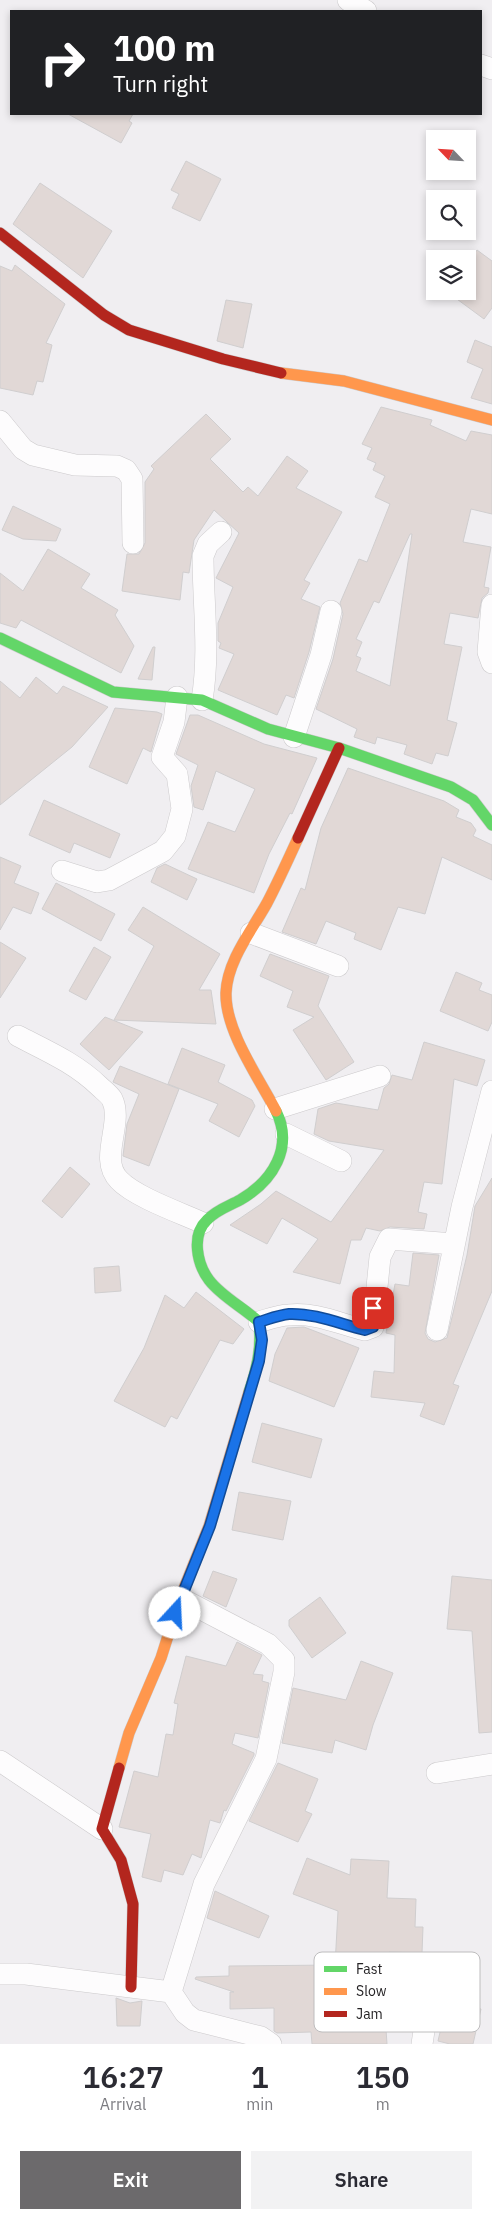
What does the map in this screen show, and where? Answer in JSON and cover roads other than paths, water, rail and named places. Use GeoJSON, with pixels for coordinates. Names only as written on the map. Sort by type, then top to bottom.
{"type":"FeatureCollection","features":[{"type":"Feature","properties":{"kind":"street"},"geometry":{"type":"LineString","coordinates":[[348,0],[364,10]]}},
{"type":"Feature","properties":{"kind":"street"},"geometry":{"type":"LineString","coordinates":[[0,233],[104,315],[129,330],[223,359],[295,376],[344,381],[492,420]]}},
{"type":"Feature","properties":{"kind":"street"},"geometry":{"type":"LineString","coordinates":[[0,421],[23,449],[33,455],[75,465],[117,466],[126,470],[132,479],[133,543]]}},
{"type":"Feature","properties":{"kind":"street"},"geometry":{"type":"LineString","coordinates":[[202,700],[206,660],[203,556],[208,544],[221,532]]}},
{"type":"Feature","properties":{"kind":"street"},"geometry":{"type":"LineString","coordinates":[[492,605],[488,652],[492,663]]}},
{"type":"Feature","properties":{"kind":"street"},"geometry":{"type":"LineString","coordinates":[[294,737],[321,655],[331,611]]}},
{"type":"Feature","properties":{"kind":"street"},"geometry":{"type":"LineString","coordinates":[[0,638],[113,692],[177,696],[202,700],[268,729],[339,748],[459,790],[473,800],[491,820]]}},
{"type":"Feature","properties":{"kind":"street"},"geometry":{"type":"LineString","coordinates":[[62,872],[87,881],[109,880],[162,851],[175,836],[182,809],[177,774],[162,757],[174,722],[177,696]]}},
{"type":"Feature","properties":{"kind":"street"},"geometry":{"type":"LineString","coordinates":[[102,1829],[129,1733],[161,1658],[180,1598],[210,1526],[259,1361],[262,1340],[259,1322],[205,1275],[198,1252],[198,1241],[203,1224],[242,1198],[270,1175],[282,1155],[286,1134],[240,1040],[230,1014],[226,993],[230,974],[319,794],[339,748]]}},
{"type":"Feature","properties":{"kind":"street"},"geometry":{"type":"LineString","coordinates":[[251,933],[338,966]]}},
{"type":"Feature","properties":{"kind":"street"},"geometry":{"type":"LineString","coordinates":[[18,1036],[76,1065],[112,1098],[114,1114],[111,1154],[112,1171],[119,1180],[132,1190],[203,1224]]}},
{"type":"Feature","properties":{"kind":"street"},"geometry":{"type":"LineString","coordinates":[[275,1109],[380,1076]]}},
{"type":"Feature","properties":{"kind":"street"},"geometry":{"type":"LineString","coordinates":[[437,1330],[454,1244],[492,1091]]}},
{"type":"Feature","properties":{"kind":"street"},"geometry":{"type":"LineString","coordinates":[[286,1134],[340,1161]]}},
{"type":"Feature","properties":{"kind":"street"},"geometry":{"type":"LineString","coordinates":[[259,1322],[288,1314],[301,1314],[365,1330],[373,1327],[380,1258],[389,1239],[454,1244]]}},
{"type":"Feature","properties":{"kind":"street"},"geometry":{"type":"LineString","coordinates":[[171,1992],[204,1884],[266,1759],[284,1672],[284,1660],[268,1644],[180,1598]]}},
{"type":"Feature","properties":{"kind":"street"},"geometry":{"type":"LineString","coordinates":[[0,1761],[102,1829],[121,1860],[133,1904],[131,1987]]}},
{"type":"Feature","properties":{"kind":"street"},"geometry":{"type":"LineString","coordinates":[[436,1773],[492,1764]]}},
{"type":"Feature","properties":{"kind":"street"},"geometry":{"type":"LineString","coordinates":[[0,1974],[26,1974],[171,1992],[185,2013],[194,2020],[261,2037],[271,2044]]}}]}
